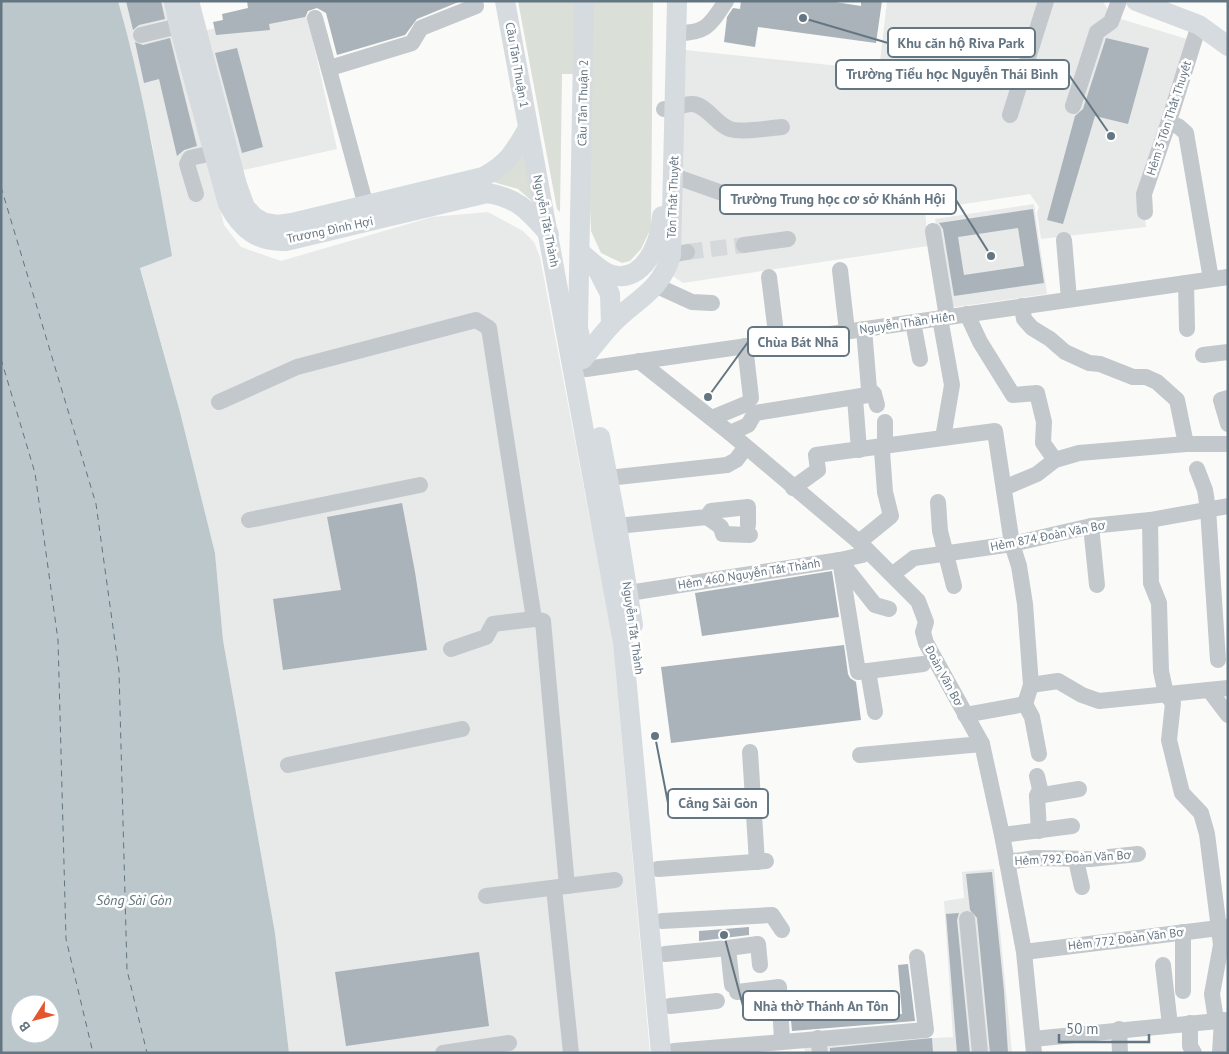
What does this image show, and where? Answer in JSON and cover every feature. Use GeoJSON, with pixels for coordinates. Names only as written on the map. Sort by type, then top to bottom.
{"type":"FeatureCollection","features":[{"type":"Feature","properties":{"kind":"main road","name":"Cầu Tân Thuận 1"},"geometry":{"type":"LineString","coordinates":[[505,1],[528,128]]}},
{"type":"Feature","properties":{"kind":"main road","name":"Cầu Tân Thuận 2"},"geometry":{"type":"LineString","coordinates":[[574,1],[576,206]]}},
{"type":"Feature","properties":{"kind":"main road","name":"Cầu Tân Thuận 2"},"geometry":{"type":"LineString","coordinates":[[576,206],[584,1]]}},
{"type":"Feature","properties":{"kind":"main road","name":"Tôn Thất Thuyết"},"geometry":{"type":"LineString","coordinates":[[585,364],[612,324],[657,286],[667,268],[679,254],[665,1]]}},
{"type":"Feature","properties":{"kind":"main road","name":"Tôn Thất Thuyết"},"geometry":{"type":"LineString","coordinates":[[588,258],[612,275],[624,276],[632,274],[646,259],[661,232],[677,33],[677,1]]}},
{"type":"Feature","properties":{"kind":"main road"},"geometry":{"type":"LineString","coordinates":[[1136,1],[1199,25],[1228,46]]}},
{"type":"Feature","properties":{"kind":"main road","name":"Trương Đình Hợi"},"geometry":{"type":"LineString","coordinates":[[185,3],[179,26],[228,204],[237,221],[248,231],[260,238],[271,241],[286,241],[483,177],[499,168],[512,156],[528,128]]}},
{"type":"Feature","properties":{"kind":"main road","name":"Trương Đình Hợi"},"geometry":{"type":"LineString","coordinates":[[185,3],[245,207],[254,217],[265,223],[278,225],[363,215],[487,193],[507,196],[528,211],[549,234]]}},
{"type":"Feature","properties":{"kind":"main road","name":"Nguyễn Tất Thành"},"geometry":{"type":"LineString","coordinates":[[528,128],[624,643],[670,1052]]}},
{"type":"Feature","properties":{"kind":"main road","name":"Nguyễn Tất Thành"},"geometry":{"type":"LineString","coordinates":[[576,206],[588,258],[578,327],[629,593],[641,688],[658,869],[670,1006],[670,1052]]}},
{"type":"Feature","properties":{"kind":"main road","name":"Nguyễn Tất Thành"},"geometry":{"type":"LineString","coordinates":[[564,315],[576,206]]}},
{"type":"Feature","properties":{"kind":"main road"},"geometry":{"type":"LineString","coordinates":[[588,258],[610,294],[612,324]]}},
{"type":"Feature","properties":{"kind":"street"},"geometry":{"type":"LineString","coordinates":[[677,33],[696,33],[712,23],[726,1]]}},
{"type":"Feature","properties":{"kind":"street"},"geometry":{"type":"LineString","coordinates":[[1010,115],[1046,1]]}},
{"type":"Feature","properties":{"kind":"street"},"geometry":{"type":"LineString","coordinates":[[1073,106],[1097,32],[1111,22],[1118,1]]}},
{"type":"Feature","properties":{"kind":"street"},"geometry":{"type":"LineString","coordinates":[[330,68],[412,43],[421,28],[476,6]]}},
{"type":"Feature","properties":{"kind":"street"},"geometry":{"type":"LineString","coordinates":[[315,18],[330,68],[363,215]]}},
{"type":"Feature","properties":{"kind":"street","name":"Hẻm 3 Tôn Thất Thuyết"},"geometry":{"type":"LineString","coordinates":[[1145,212],[1144,194],[1199,25]]}},
{"type":"Feature","properties":{"kind":"street"},"geometry":{"type":"LineString","coordinates":[[141,35],[179,26]]}},
{"type":"Feature","properties":{"kind":"street"},"geometry":{"type":"LineString","coordinates":[[670,109],[692,104],[701,107],[713,120],[731,130],[782,127]]}},
{"type":"Feature","properties":{"kind":"street"},"geometry":{"type":"LineString","coordinates":[[1168,124],[1178,126],[1186,133],[1211,279]]}},
{"type":"Feature","properties":{"kind":"street"},"geometry":{"type":"LineString","coordinates":[[196,194],[187,164],[190,158],[213,153]]}},
{"type":"Feature","properties":{"kind":"street"},"geometry":{"type":"LineString","coordinates":[[674,176],[725,194],[842,194]]}},
{"type":"Feature","properties":{"kind":"street"},"geometry":{"type":"LineString","coordinates":[[933,231],[952,385],[943,438]]}},
{"type":"Feature","properties":{"kind":"street"},"geometry":{"type":"LineString","coordinates":[[744,245],[788,239]]}},
{"type":"Feature","properties":{"kind":"street"},"geometry":{"type":"LineString","coordinates":[[1064,240],[1069,299]]}},
{"type":"Feature","properties":{"kind":"street"},"geometry":{"type":"LineString","coordinates":[[840,270],[847,331]]}},
{"type":"Feature","properties":{"kind":"street"},"geometry":{"type":"LineString","coordinates":[[769,277],[777,341]]}},
{"type":"Feature","properties":{"kind":"street","name":"Nguyễn Thần Hiến"},"geometry":{"type":"LineString","coordinates":[[585,364],[639,361],[1228,277]]}},
{"type":"Feature","properties":{"kind":"street"},"geometry":{"type":"LineString","coordinates":[[1186,283],[1188,329]]}},
{"type":"Feature","properties":{"kind":"street"},"geometry":{"type":"LineString","coordinates":[[657,286],[692,302],[712,303]]}},
{"type":"Feature","properties":{"kind":"street"},"geometry":{"type":"LineString","coordinates":[[1022,306],[1024,319],[1032,328],[1050,339],[1065,352],[1089,363],[1100,364],[1133,378],[1146,377],[1157,382],[1177,400],[1186,444]]}},
{"type":"Feature","properties":{"kind":"street"},"geometry":{"type":"LineString","coordinates":[[967,314],[980,342],[1013,395],[1037,393],[1044,422],[1043,444],[1055,460]]}},
{"type":"Feature","properties":{"kind":"street"},"geometry":{"type":"LineString","coordinates":[[219,402],[297,367],[476,320],[490,328],[534,619]]}},
{"type":"Feature","properties":{"kind":"street"},"geometry":{"type":"LineString","coordinates":[[913,322],[920,359]]}},
{"type":"Feature","properties":{"kind":"street"},"geometry":{"type":"LineString","coordinates":[[730,433],[748,425],[756,413],[855,398],[876,400],[869,389],[864,329]]}},
{"type":"Feature","properties":{"kind":"street"},"geometry":{"type":"LineString","coordinates":[[712,418],[748,401],[745,346]]}},
{"type":"Feature","properties":{"kind":"street"},"geometry":{"type":"LineString","coordinates":[[1203,355],[1228,352]]}},
{"type":"Feature","properties":{"kind":"street","name":"Đoàn Văn Bơ"},"geometry":{"type":"LineString","coordinates":[[639,361],[712,418],[863,546],[918,601],[926,622],[923,632],[926,643],[982,744],[1002,835],[1024,952],[1033,1046]]}},
{"type":"Feature","properties":{"kind":"street"},"geometry":{"type":"LineString","coordinates":[[855,398],[859,450]]}},
{"type":"Feature","properties":{"kind":"street"},"geometry":{"type":"LineString","coordinates":[[1224,399],[1228,424]]}},
{"type":"Feature","properties":{"kind":"street"},"geometry":{"type":"LineString","coordinates":[[863,546],[891,516],[885,492],[882,451],[885,422]]}},
{"type":"Feature","properties":{"kind":"street"},"geometry":{"type":"LineString","coordinates":[[793,488],[818,470],[816,455],[995,431],[1012,544],[1019,566],[1025,604],[1031,685],[1025,704],[1032,717],[1039,754]]}},
{"type":"Feature","properties":{"kind":"street"},"geometry":{"type":"LineString","coordinates":[[1004,488],[1037,474],[1055,460],[1079,453],[1186,444],[1228,444]]}},
{"type":"Feature","properties":{"kind":"street"},"geometry":{"type":"LineString","coordinates":[[608,478],[727,465],[736,460],[746,447]]}},
{"type":"Feature","properties":{"kind":"street"},"geometry":{"type":"LineString","coordinates":[[1196,469],[1205,490],[1208,509],[1218,660]]}},
{"type":"Feature","properties":{"kind":"street"},"geometry":{"type":"LineString","coordinates":[[249,520],[420,484]]}},
{"type":"Feature","properties":{"kind":"street"},"geometry":{"type":"LineString","coordinates":[[938,502],[938,518],[954,586]]}},
{"type":"Feature","properties":{"kind":"street","name":"Hẻm 874 Đoàn Văn Bơ"},"geometry":{"type":"LineString","coordinates":[[893,574],[914,558],[1012,544],[1091,526],[1150,520],[1228,506]]}},
{"type":"Feature","properties":{"kind":"street"},"geometry":{"type":"LineString","coordinates":[[617,526],[707,517],[721,527],[723,534],[749,530],[748,507],[711,511],[707,517]]}},
{"type":"Feature","properties":{"kind":"street"},"geometry":{"type":"LineString","coordinates":[[1150,520],[1151,583],[1159,604],[1161,671],[1166,694],[1173,703],[1169,740],[1182,793],[1202,813],[1222,928],[1221,945],[1212,994],[1222,1020],[1220,1053]]}},
{"type":"Feature","properties":{"kind":"street"},"geometry":{"type":"LineString","coordinates":[[1091,526],[1097,585]]}},
{"type":"Feature","properties":{"kind":"street","name":"Hẻm 460 Nguyễn Tất Thành"},"geometry":{"type":"LineString","coordinates":[[629,593],[840,560],[862,555],[863,546]]}},
{"type":"Feature","properties":{"kind":"street"},"geometry":{"type":"LineString","coordinates":[[840,560],[875,605],[889,609]]}},
{"type":"Feature","properties":{"kind":"street"},"geometry":{"type":"LineString","coordinates":[[840,560],[858,672],[923,664]]}},
{"type":"Feature","properties":{"kind":"street"},"geometry":{"type":"LineString","coordinates":[[450,649],[486,636],[493,624],[534,619],[543,621],[571,1053]]}},
{"type":"Feature","properties":{"kind":"street"},"geometry":{"type":"LineString","coordinates":[[868,671],[875,712]]}},
{"type":"Feature","properties":{"kind":"street"},"geometry":{"type":"LineString","coordinates":[[1031,685],[1058,681],[1082,695],[1099,701],[1228,688]]}},
{"type":"Feature","properties":{"kind":"street"},"geometry":{"type":"LineString","coordinates":[[1209,690],[1228,715]]}},
{"type":"Feature","properties":{"kind":"street"},"geometry":{"type":"LineString","coordinates":[[965,715],[1025,704]]}},
{"type":"Feature","properties":{"kind":"street"},"geometry":{"type":"LineString","coordinates":[[288,765],[462,728]]}},
{"type":"Feature","properties":{"kind":"street"},"geometry":{"type":"LineString","coordinates":[[860,755],[982,744]]}},
{"type":"Feature","properties":{"kind":"street"},"geometry":{"type":"LineString","coordinates":[[658,869],[762,861],[750,752]]}},
{"type":"Feature","properties":{"kind":"street"},"geometry":{"type":"LineString","coordinates":[[1037,776],[1040,789],[1037,796],[1039,831]]}},
{"type":"Feature","properties":{"kind":"street"},"geometry":{"type":"LineString","coordinates":[[1037,796],[1079,789]]}},
{"type":"Feature","properties":{"kind":"street"},"geometry":{"type":"LineString","coordinates":[[1002,835],[1072,826]]}},
{"type":"Feature","properties":{"kind":"street","name":"Hẻm 792 Đoàn Văn Bơ"},"geometry":{"type":"LineString","coordinates":[[1007,862],[1035,858],[1076,860],[1138,854]]}},
{"type":"Feature","properties":{"kind":"street"},"geometry":{"type":"LineString","coordinates":[[1076,860],[1082,887]]}},
{"type":"Feature","properties":{"kind":"street"},"geometry":{"type":"LineString","coordinates":[[486,896],[615,880]]}},
{"type":"Feature","properties":{"kind":"street"},"geometry":{"type":"LineString","coordinates":[[662,921],[772,915],[782,930]]}},
{"type":"Feature","properties":{"kind":"street"},"geometry":{"type":"LineString","coordinates":[[968,919],[980,1053]]}},
{"type":"Feature","properties":{"kind":"street","name":"Hẻm 772 Đoàn Văn Bơ"},"geometry":{"type":"LineString","coordinates":[[1024,952],[1222,928]]}},
{"type":"Feature","properties":{"kind":"street"},"geometry":{"type":"LineString","coordinates":[[1183,932],[1183,991]]}},
{"type":"Feature","properties":{"kind":"street"},"geometry":{"type":"LineString","coordinates":[[665,954],[758,944],[760,965]]}},
{"type":"Feature","properties":{"kind":"street"},"geometry":{"type":"LineString","coordinates":[[728,948],[734,988],[779,987],[792,1044]]}},
{"type":"Feature","properties":{"kind":"street"},"geometry":{"type":"LineString","coordinates":[[670,1052],[792,1044],[819,1045],[926,1030],[917,957]]}},
{"type":"Feature","properties":{"kind":"street"},"geometry":{"type":"LineString","coordinates":[[1163,965],[1170,1024]]}},
{"type":"Feature","properties":{"kind":"street"},"geometry":{"type":"LineString","coordinates":[[670,1006],[717,1002]]}},
{"type":"Feature","properties":{"kind":"street"},"geometry":{"type":"LineString","coordinates":[[1033,1046],[1119,1029],[1222,1020]]}},
{"type":"Feature","properties":{"kind":"street"},"geometry":{"type":"LineString","coordinates":[[1190,1023],[1190,1046],[1194,1053]]}},
{"type":"Feature","properties":{"kind":"street"},"geometry":{"type":"LineString","coordinates":[[1119,1029],[1120,1053]]}},
{"type":"Feature","properties":{"kind":"street"},"geometry":{"type":"LineString","coordinates":[[443,1053],[509,1043]]}},
{"type":"Feature","properties":{"kind":"shaded area"},"geometry":{"type":"Polygon","coordinates":[[[118,1],[171,1],[224,225],[241,247],[281,261],[432,217],[488,212],[523,231],[534,242],[540,257],[613,641],[650,1053],[289,1053],[275,933],[223,640],[215,553],[180,412],[140,267],[171,256],[152,143],[118,1]]]}},
{"type":"Feature","properties":{"kind":"shaded area"},"geometry":{"type":"Polygon","coordinates":[[[518,1],[653,1],[651,228],[641,249],[630,261],[622,263],[601,253],[591,231],[587,139],[588,74],[562,74],[560,212],[557,209],[518,1]]]}},
{"type":"Feature","properties":{"kind":"shaded area"},"geometry":{"type":"Polygon","coordinates":[[[887,1],[1103,1],[1111,16],[1187,39],[1143,201],[1146,227],[1041,239],[1037,213],[1039,207],[1030,194],[925,210],[928,246],[683,283],[670,274],[685,50],[879,70],[887,1]]]}},
{"type":"Feature","properties":{"kind":"shaded area"},"geometry":{"type":"Polygon","coordinates":[[[306,9],[337,149],[239,171],[198,32],[306,9]]]}},
{"type":"Feature","properties":{"kind":"shaded area"},"geometry":{"type":"Polygon","coordinates":[[[524,150],[533,202],[518,189],[490,181],[524,150]]]}},
{"type":"Feature","properties":{"kind":"shaded area"},"geometry":{"type":"Polygon","coordinates":[[[1034,204],[1047,294],[949,308],[935,219],[1034,204]]]}},
{"type":"Feature","properties":{"kind":"shaded area"},"geometry":{"type":"Polygon","coordinates":[[[994,869],[1012,1053],[806,1053],[803,1045],[953,1037],[944,901],[964,898],[962,872],[994,869]]]}},
{"type":"Feature","properties":{"kind":"water","name":"Sông Sài Gòn"},"geometry":{"type":"Polygon","coordinates":[[[1,1],[118,1],[127,33],[155,160],[172,256],[140,268],[180,412],[215,553],[223,640],[275,933],[289,1053],[1,1053],[1,1]]]}},
{"type":"Feature","properties":{"kind":"building"},"geometry":{"type":"Polygon","coordinates":[[[126,1],[161,1],[165,19],[139,25],[133,30],[126,1]]]}},
{"type":"Feature","properties":{"kind":"building"},"geometry":{"type":"Polygon","coordinates":[[[247,1],[461,1],[417,19],[405,35],[337,55],[326,13],[317,8],[308,11],[305,17],[269,24],[270,30],[216,35],[213,22],[223,20],[222,14],[248,8],[247,1]]]}},
{"type":"Feature","properties":{"kind":"building"},"geometry":{"type":"Polygon","coordinates":[[[741,1],[829,1],[861,6],[861,1],[882,1],[876,43],[758,27],[755,47],[724,42],[727,17],[733,8],[740,9],[741,1]]]}},
{"type":"Feature","properties":{"kind":"building"},"geometry":{"type":"Polygon","coordinates":[[[170,38],[197,146],[184,150],[177,156],[159,79],[144,83],[135,42],[143,45],[170,38]]]}},
{"type":"Feature","properties":{"kind":"building"},"geometry":{"type":"Polygon","coordinates":[[[1106,38],[1149,48],[1128,124],[1095,116],[1063,224],[1047,220],[1075,116],[1083,109],[1106,38]]]}},
{"type":"Feature","properties":{"kind":"building"},"geometry":{"type":"Polygon","coordinates":[[[237,48],[263,147],[242,153],[215,53],[237,48]]]}},
{"type":"Feature","properties":{"kind":"building"},"geometry":{"type":"Polygon","coordinates":[[[1033,209],[1044,283],[954,296],[943,229],[939,223],[1033,209]],[[1018,228],[958,237],[964,275],[1024,266],[1018,228]]]}},
{"type":"Feature","properties":{"kind":"building"},"geometry":{"type":"Polygon","coordinates":[[[402,503],[427,650],[283,670],[273,599],[341,590],[327,517],[402,503]]]}},
{"type":"Feature","properties":{"kind":"building"},"geometry":{"type":"Polygon","coordinates":[[[832,571],[839,617],[702,636],[695,593],[832,571]]]}},
{"type":"Feature","properties":{"kind":"building"},"geometry":{"type":"Polygon","coordinates":[[[844,645],[848,674],[856,682],[861,720],[671,743],[661,667],[844,645]]]}},
{"type":"Feature","properties":{"kind":"building"},"geometry":{"type":"Polygon","coordinates":[[[992,872],[1008,1053],[990,1053],[977,918],[970,910],[966,874],[992,872]]]}},
{"type":"Feature","properties":{"kind":"building"},"geometry":{"type":"Polygon","coordinates":[[[959,913],[957,920],[970,1053],[957,1053],[946,914],[959,913]]]}},
{"type":"Feature","properties":{"kind":"building"},"geometry":{"type":"Polygon","coordinates":[[[749,927],[749,935],[699,941],[699,931],[749,927]]]}},
{"type":"Feature","properties":{"kind":"building"},"geometry":{"type":"Polygon","coordinates":[[[479,952],[489,1026],[346,1046],[335,972],[479,952]]]}},
{"type":"Feature","properties":{"kind":"building"},"geometry":{"type":"Polygon","coordinates":[[[908,964],[915,1021],[792,1031],[790,1009],[817,1007],[818,1020],[902,1014],[898,965],[908,964]]]}},
{"type":"Feature","properties":{"kind":"building"},"geometry":{"type":"Polygon","coordinates":[[[932,1038],[933,1053],[830,1053],[830,1048],[932,1038]]]}},
{"type":"Feature","properties":{"kind":"ferry route"},"geometry":{"type":"LineString","coordinates":[[1,187],[96,504],[119,671],[127,970],[147,1053]]}},
{"type":"Feature","properties":{"kind":"ferry route"},"geometry":{"type":"LineString","coordinates":[[1,359],[35,473],[58,640],[66,939],[93,1053]]}},
{"type":"Feature","properties":{"kind":"tunnel"},"geometry":{"type":"LineString","coordinates":[[687,252],[744,245]]}},
{"type":"Feature","properties":{"kind":"place","name":"Khu căn hộ Riva Park"},"geometry":{"type":"Point","coordinates":[803,18]}},
{"type":"Feature","properties":{"kind":"place","name":"Trường Tiểu học Nguyễn Thái Bình"},"geometry":{"type":"Point","coordinates":[1111,136]}},
{"type":"Feature","properties":{"kind":"place","name":"Trường Trung học cơ sở Khánh Hội"},"geometry":{"type":"Point","coordinates":[991,256]}},
{"type":"Feature","properties":{"kind":"place","name":"Chùa Bát Nhã"},"geometry":{"type":"Point","coordinates":[708,397]}},
{"type":"Feature","properties":{"kind":"place","name":"Cảng Sài Gòn"},"geometry":{"type":"Point","coordinates":[655,736]}},
{"type":"Feature","properties":{"kind":"place","name":"Nhà thờ Thánh An Tôn"},"geometry":{"type":"Point","coordinates":[724,935]}}]}
